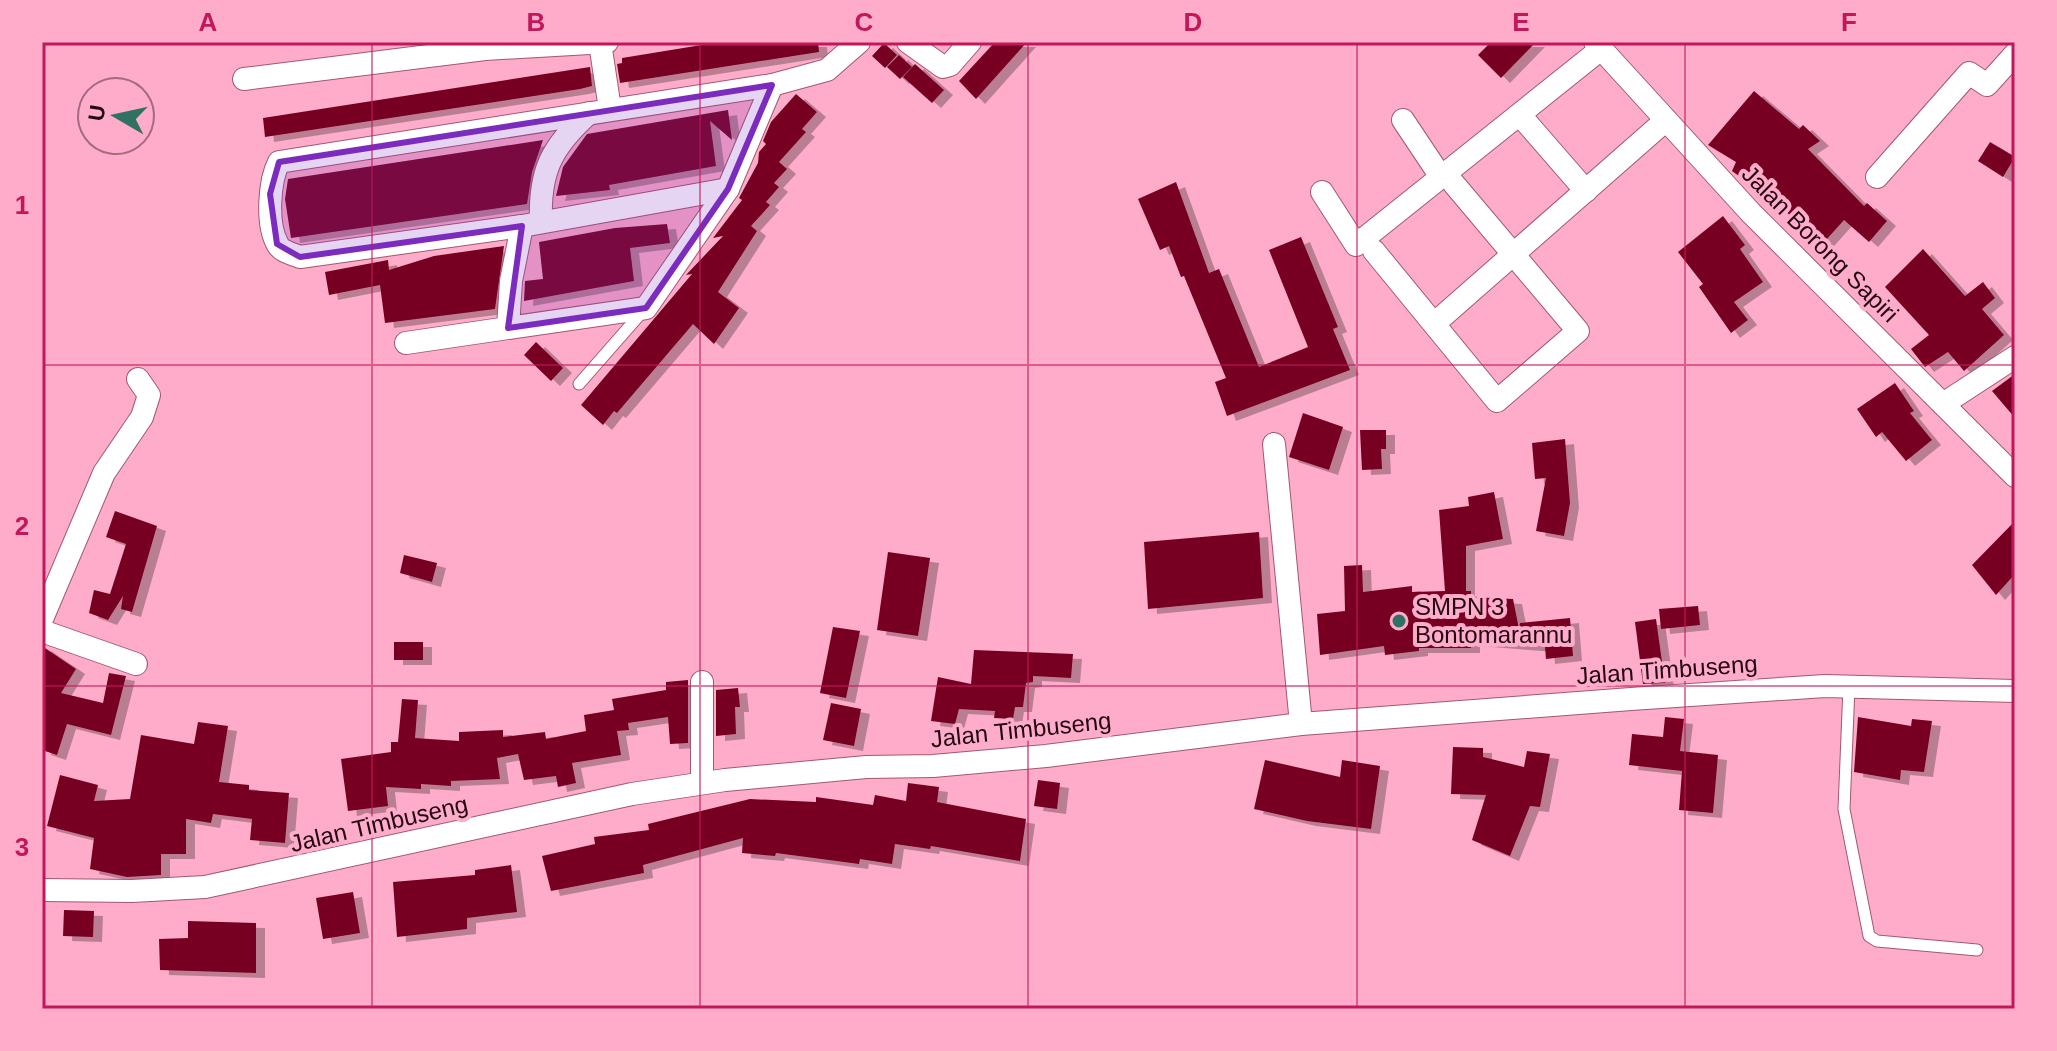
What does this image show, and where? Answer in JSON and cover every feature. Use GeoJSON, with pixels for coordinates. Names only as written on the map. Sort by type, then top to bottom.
{"type":"FeatureCollection","features":[{"type":"Feature","properties":{"kind":"street"},"geometry":{"type":"LineString","coordinates":[[728,189],[531,224],[300,257],[285,252],[277,244],[270,194],[273,174],[279,162],[772,85],[827,70],[859,42]]}},
{"type":"Feature","properties":{"kind":"street"},"geometry":{"type":"LineString","coordinates":[[908,42],[943,67],[950,65],[970,42]]}},
{"type":"Feature","properties":{"kind":"street"},"geometry":{"type":"LineString","coordinates":[[244,79],[485,49],[603,43],[599,111],[562,140],[543,174],[531,224],[511,281],[508,328]]}},
{"type":"Feature","properties":{"kind":"street"},"geometry":{"type":"LineString","coordinates":[[1322,192],[1356,245],[1448,180],[1605,47]]}},
{"type":"Feature","properties":{"kind":"street","name":"Jalan Borong Sapiri"},"geometry":{"type":"LineString","coordinates":[[1605,47],[1666,120],[1751,213],[2015,476]]}},
{"type":"Feature","properties":{"kind":"street"},"geometry":{"type":"LineString","coordinates":[[1877,177],[1969,73],[1987,85],[2015,54]]}},
{"type":"Feature","properties":{"kind":"street"},"geometry":{"type":"LineString","coordinates":[[406,343],[646,308],[728,189],[772,85]]}},
{"type":"Feature","properties":{"kind":"street"},"geometry":{"type":"LineString","coordinates":[[1374,251],[1497,401],[1578,331],[1448,180],[1403,120]]}},
{"type":"Feature","properties":{"kind":"street"},"geometry":{"type":"LineString","coordinates":[[1435,323],[1666,120]]}},
{"type":"Feature","properties":{"kind":"street"},"geometry":{"type":"LineString","coordinates":[[1526,122],[1586,191]]}},
{"type":"Feature","properties":{"kind":"street"},"geometry":{"type":"LineString","coordinates":[[1943,404],[2015,357]]}},
{"type":"Feature","properties":{"kind":"street"},"geometry":{"type":"LineString","coordinates":[[42,619],[104,473],[142,417],[149,395],[138,379]]}},
{"type":"Feature","properties":{"kind":"street"},"geometry":{"type":"LineString","coordinates":[[1274,444],[1301,724]]}},
{"type":"Feature","properties":{"kind":"street"},"geometry":{"type":"LineString","coordinates":[[42,631],[136,664]]}},
{"type":"Feature","properties":{"kind":"street"},"geometry":{"type":"LineString","coordinates":[[702,682],[702,783]]}},
{"type":"Feature","properties":{"kind":"street","name":"Jalan Timbuseng"},"geometry":{"type":"LineString","coordinates":[[42,890],[132,891],[205,887],[632,794],[702,783],[866,767],[933,766],[1046,756],[1301,724],[1631,699],[1849,687],[2015,691]]}},
{"type":"Feature","properties":{"kind":"lane"},"geometry":{"type":"LineString","coordinates":[[579,384],[646,308]]}},
{"type":"Feature","properties":{"kind":"lane"},"geometry":{"type":"LineString","coordinates":[[1849,687],[1844,809],[1869,936],[1877,941],[1977,950]]}},
{"type":"Feature","properties":{"kind":"highlighted area"},"geometry":{"type":"Polygon","coordinates":[[[772,85],[728,189],[646,308],[508,328],[522,226],[300,257],[277,244],[270,194],[279,162],[772,85]]]}},
{"type":"Feature","properties":{"kind":"building"},"geometry":{"type":"Polygon","coordinates":[[[720,42],[818,42],[819,52],[620,83],[617,64],[622,63],[622,58],[720,42]]]}},
{"type":"Feature","properties":{"kind":"building"},"geometry":{"type":"Polygon","coordinates":[[[995,42],[1027,42],[976,99],[959,81],[995,42]]]}},
{"type":"Feature","properties":{"kind":"building"},"geometry":{"type":"Polygon","coordinates":[[[1491,42],[1536,42],[1501,78],[1478,55],[1491,42]]]}},
{"type":"Feature","properties":{"kind":"building"},"geometry":{"type":"Polygon","coordinates":[[[884,43],[897,55],[885,68],[872,56],[884,43]]]}},
{"type":"Feature","properties":{"kind":"building"},"geometry":{"type":"Polygon","coordinates":[[[899,55],[912,67],[900,79],[887,67],[899,55]]]}},
{"type":"Feature","properties":{"kind":"building"},"geometry":{"type":"Polygon","coordinates":[[[915,64],[944,90],[932,103],[903,77],[915,64]]]}},
{"type":"Feature","properties":{"kind":"building"},"geometry":{"type":"Polygon","coordinates":[[[590,67],[592,86],[580,89],[265,137],[263,118],[590,67]]]}},
{"type":"Feature","properties":{"kind":"building"},"geometry":{"type":"Polygon","coordinates":[[[1754,91],[1799,129],[1803,125],[1820,141],[1808,149],[1864,206],[1867,203],[1887,221],[1869,242],[1844,220],[1818,249],[1799,231],[1802,227],[1753,180],[1750,184],[1732,171],[1736,162],[1708,145],[1754,91]]]}},
{"type":"Feature","properties":{"kind":"building"},"geometry":{"type":"Polygon","coordinates":[[[796,94],[817,112],[802,129],[806,132],[779,162],[787,169],[774,183],[779,187],[766,202],[770,205],[751,226],[757,231],[718,292],[739,308],[714,344],[693,324],[617,413],[614,411],[603,425],[581,405],[692,274],[686,275],[723,236],[713,238],[742,200],[739,198],[758,163],[759,152],[766,144],[763,141],[771,122],[796,94]]]}},
{"type":"Feature","properties":{"kind":"building"},"geometry":{"type":"Polygon","coordinates":[[[728,110],[732,140],[710,121],[716,166],[609,185],[610,190],[556,196],[563,167],[587,134],[728,110]]]}},
{"type":"Feature","properties":{"kind":"building"},"geometry":{"type":"Polygon","coordinates":[[[543,140],[532,172],[527,204],[291,238],[285,199],[288,179],[543,140]]]}},
{"type":"Feature","properties":{"kind":"building"},"geometry":{"type":"Polygon","coordinates":[[[1990,142],[2015,157],[2003,177],[1978,161],[1990,142]]]}},
{"type":"Feature","properties":{"kind":"building"},"geometry":{"type":"Polygon","coordinates":[[[1176,182],[1209,273],[1219,269],[1259,367],[1308,347],[1269,250],[1301,237],[1338,327],[1333,329],[1350,370],[1227,416],[1215,382],[1226,378],[1184,276],[1181,277],[1169,246],[1160,250],[1138,199],[1176,182]]]}},
{"type":"Feature","properties":{"kind":"building"},"geometry":{"type":"Polygon","coordinates":[[[1723,216],[1745,245],[1740,249],[1763,282],[1734,302],[1748,320],[1731,333],[1699,287],[1703,284],[1678,252],[1723,216]]]}},
{"type":"Feature","properties":{"kind":"building"},"geometry":{"type":"Polygon","coordinates":[[[667,224],[670,243],[630,248],[634,281],[524,301],[525,281],[543,279],[539,242],[615,228],[667,224]]]}},
{"type":"Feature","properties":{"kind":"building"},"geometry":{"type":"Polygon","coordinates":[[[504,246],[495,309],[385,323],[380,285],[329,295],[325,272],[388,260],[389,270],[434,256],[504,246]]]}},
{"type":"Feature","properties":{"kind":"building"},"geometry":{"type":"Polygon","coordinates":[[[1923,249],[1965,296],[1983,282],[1995,298],[1982,309],[2004,335],[1964,371],[1948,352],[1925,367],[1911,349],[1929,335],[1885,287],[1923,249]]]}},
{"type":"Feature","properties":{"kind":"building"},"geometry":{"type":"Polygon","coordinates":[[[536,342],[563,368],[551,381],[524,355],[536,342]]]}},
{"type":"Feature","properties":{"kind":"building"},"geometry":{"type":"Polygon","coordinates":[[[2015,374],[2015,418],[1992,391],[2015,374]]]}},
{"type":"Feature","properties":{"kind":"building"},"geometry":{"type":"Polygon","coordinates":[[[1895,383],[1914,411],[1910,413],[1932,440],[1906,461],[1882,432],[1876,437],[1857,409],[1895,383]]]}},
{"type":"Feature","properties":{"kind":"building"},"geometry":{"type":"Polygon","coordinates":[[[1303,413],[1343,427],[1329,470],[1289,457],[1303,413]]]}},
{"type":"Feature","properties":{"kind":"building"},"geometry":{"type":"Polygon","coordinates":[[[1360,430],[1386,430],[1386,449],[1381,449],[1382,469],[1362,470],[1360,430]]]}},
{"type":"Feature","properties":{"kind":"building"},"geometry":{"type":"Polygon","coordinates":[[[1565,439],[1570,503],[1564,536],[1536,531],[1546,478],[1535,479],[1532,443],[1565,439]]]}},
{"type":"Feature","properties":{"kind":"building"},"geometry":{"type":"Polygon","coordinates":[[[1494,492],[1503,539],[1466,546],[1466,591],[1471,591],[1471,597],[1513,599],[1519,629],[1520,623],[1570,618],[1573,656],[1546,659],[1545,647],[1471,641],[1471,648],[1419,648],[1419,651],[1385,655],[1384,646],[1320,655],[1317,614],[1345,611],[1344,566],[1362,565],[1363,592],[1412,586],[1412,592],[1445,591],[1439,510],[1469,506],[1468,497],[1494,492]]]}},
{"type":"Feature","properties":{"kind":"building"},"geometry":{"type":"Polygon","coordinates":[[[115,511],[157,526],[132,612],[121,609],[123,596],[108,620],[89,613],[94,590],[110,594],[126,544],[106,537],[115,511]]]}},
{"type":"Feature","properties":{"kind":"building"},"geometry":{"type":"Polygon","coordinates":[[[2015,521],[2015,574],[1996,595],[1972,565],[2015,521]]]}},
{"type":"Feature","properties":{"kind":"building"},"geometry":{"type":"Polygon","coordinates":[[[1259,532],[1263,598],[1148,609],[1144,542],[1259,532]]]}},
{"type":"Feature","properties":{"kind":"building"},"geometry":{"type":"Polygon","coordinates":[[[888,552],[930,558],[918,636],[877,630],[888,552]]]}},
{"type":"Feature","properties":{"kind":"building"},"geometry":{"type":"Polygon","coordinates":[[[404,555],[437,563],[432,582],[400,573],[404,555]]]}},
{"type":"Feature","properties":{"kind":"building"},"geometry":{"type":"Polygon","coordinates":[[[1698,606],[1700,625],[1661,629],[1659,609],[1698,606]]]}},
{"type":"Feature","properties":{"kind":"building"},"geometry":{"type":"Polygon","coordinates":[[[1656,619],[1665,683],[1643,684],[1635,622],[1656,619]]]}},
{"type":"Feature","properties":{"kind":"building"},"geometry":{"type":"Polygon","coordinates":[[[833,627],[860,631],[846,698],[820,693],[833,627]]]}},
{"type":"Feature","properties":{"kind":"building"},"geometry":{"type":"Polygon","coordinates":[[[394,642],[423,642],[423,660],[394,660],[394,642]]]}},
{"type":"Feature","properties":{"kind":"building"},"geometry":{"type":"Polygon","coordinates":[[[42,646],[76,669],[61,693],[103,703],[109,673],[126,676],[111,735],[67,724],[57,755],[42,750],[42,646]]]}},
{"type":"Feature","properties":{"kind":"building"},"geometry":{"type":"Polygon","coordinates":[[[974,650],[1073,654],[1071,678],[1033,676],[1033,682],[1026,683],[1023,707],[1015,707],[1013,719],[994,718],[995,711],[959,709],[955,724],[931,721],[938,677],[971,684],[974,650]]]}},
{"type":"Feature","properties":{"kind":"building"},"geometry":{"type":"Polygon","coordinates":[[[688,680],[688,743],[670,744],[668,717],[628,723],[629,730],[617,731],[621,755],[572,763],[576,783],[558,787],[556,776],[524,780],[518,754],[497,758],[500,779],[451,781],[451,786],[421,784],[421,789],[386,787],[388,806],[348,811],[341,759],[391,752],[391,742],[398,742],[402,699],[418,700],[415,738],[459,741],[459,732],[503,730],[503,737],[545,732],[546,739],[586,731],[584,715],[614,710],[612,699],[666,690],[666,682],[688,680]]]}},
{"type":"Feature","properties":{"kind":"building"},"geometry":{"type":"Polygon","coordinates":[[[738,688],[740,707],[735,707],[736,734],[716,736],[716,690],[738,688]]]}},
{"type":"Feature","properties":{"kind":"building"},"geometry":{"type":"Polygon","coordinates":[[[831,703],[861,709],[854,746],[823,740],[831,703]]]}},
{"type":"Feature","properties":{"kind":"building"},"geometry":{"type":"Polygon","coordinates":[[[1665,717],[1684,719],[1680,751],[1718,755],[1713,813],[1679,810],[1682,771],[1629,765],[1632,734],[1663,737],[1665,717]]]}},
{"type":"Feature","properties":{"kind":"building"},"geometry":{"type":"Polygon","coordinates":[[[1858,717],[1911,726],[1912,719],[1932,721],[1924,772],[1901,770],[1900,780],[1854,772],[1858,717]]]}},
{"type":"Feature","properties":{"kind":"building"},"geometry":{"type":"Polygon","coordinates":[[[198,722],[228,726],[219,782],[249,785],[249,790],[289,793],[285,843],[250,840],[252,819],[213,814],[211,823],[186,819],[186,854],[161,854],[161,875],[127,877],[90,869],[94,838],[47,826],[60,775],[98,785],[94,801],[130,799],[141,735],[194,744],[198,722]]]}},
{"type":"Feature","properties":{"kind":"building"},"geometry":{"type":"Polygon","coordinates":[[[1453,747],[1483,748],[1483,757],[1524,767],[1527,751],[1550,754],[1540,807],[1530,806],[1510,856],[1472,840],[1486,795],[1451,794],[1453,747]]]}},
{"type":"Feature","properties":{"kind":"building"},"geometry":{"type":"Polygon","coordinates":[[[1265,760],[1340,777],[1342,760],[1380,766],[1371,829],[1307,821],[1254,809],[1265,760]]]}},
{"type":"Feature","properties":{"kind":"building"},"geometry":{"type":"Polygon","coordinates":[[[1038,780],[1060,783],[1057,809],[1034,806],[1038,780]]]}},
{"type":"Feature","properties":{"kind":"building"},"geometry":{"type":"Polygon","coordinates":[[[908,783],[939,787],[937,802],[1026,819],[1020,861],[931,846],[930,849],[895,844],[892,864],[860,859],[859,864],[776,853],[775,856],[742,853],[743,838],[643,865],[644,873],[551,891],[542,856],[595,844],[594,837],[649,830],[648,824],[750,799],[816,802],[816,797],[873,805],[875,795],[906,801],[908,783]]]}},
{"type":"Feature","properties":{"kind":"building"},"geometry":{"type":"Polygon","coordinates":[[[511,865],[517,912],[467,918],[467,929],[397,937],[393,882],[475,875],[475,870],[511,865]]]}},
{"type":"Feature","properties":{"kind":"building"},"geometry":{"type":"Polygon","coordinates":[[[353,892],[360,933],[323,939],[316,898],[353,892]]]}},
{"type":"Feature","properties":{"kind":"building"},"geometry":{"type":"Polygon","coordinates":[[[64,910],[94,911],[93,937],[63,936],[64,910]]]}},
{"type":"Feature","properties":{"kind":"building"},"geometry":{"type":"Polygon","coordinates":[[[188,921],[256,923],[256,973],[160,970],[159,939],[188,938],[188,921]]]}},
{"type":"Feature","properties":{"kind":"place","name":"SMPN 3 Bontomarannu"},"geometry":{"type":"Point","coordinates":[1399,621]}}]}
